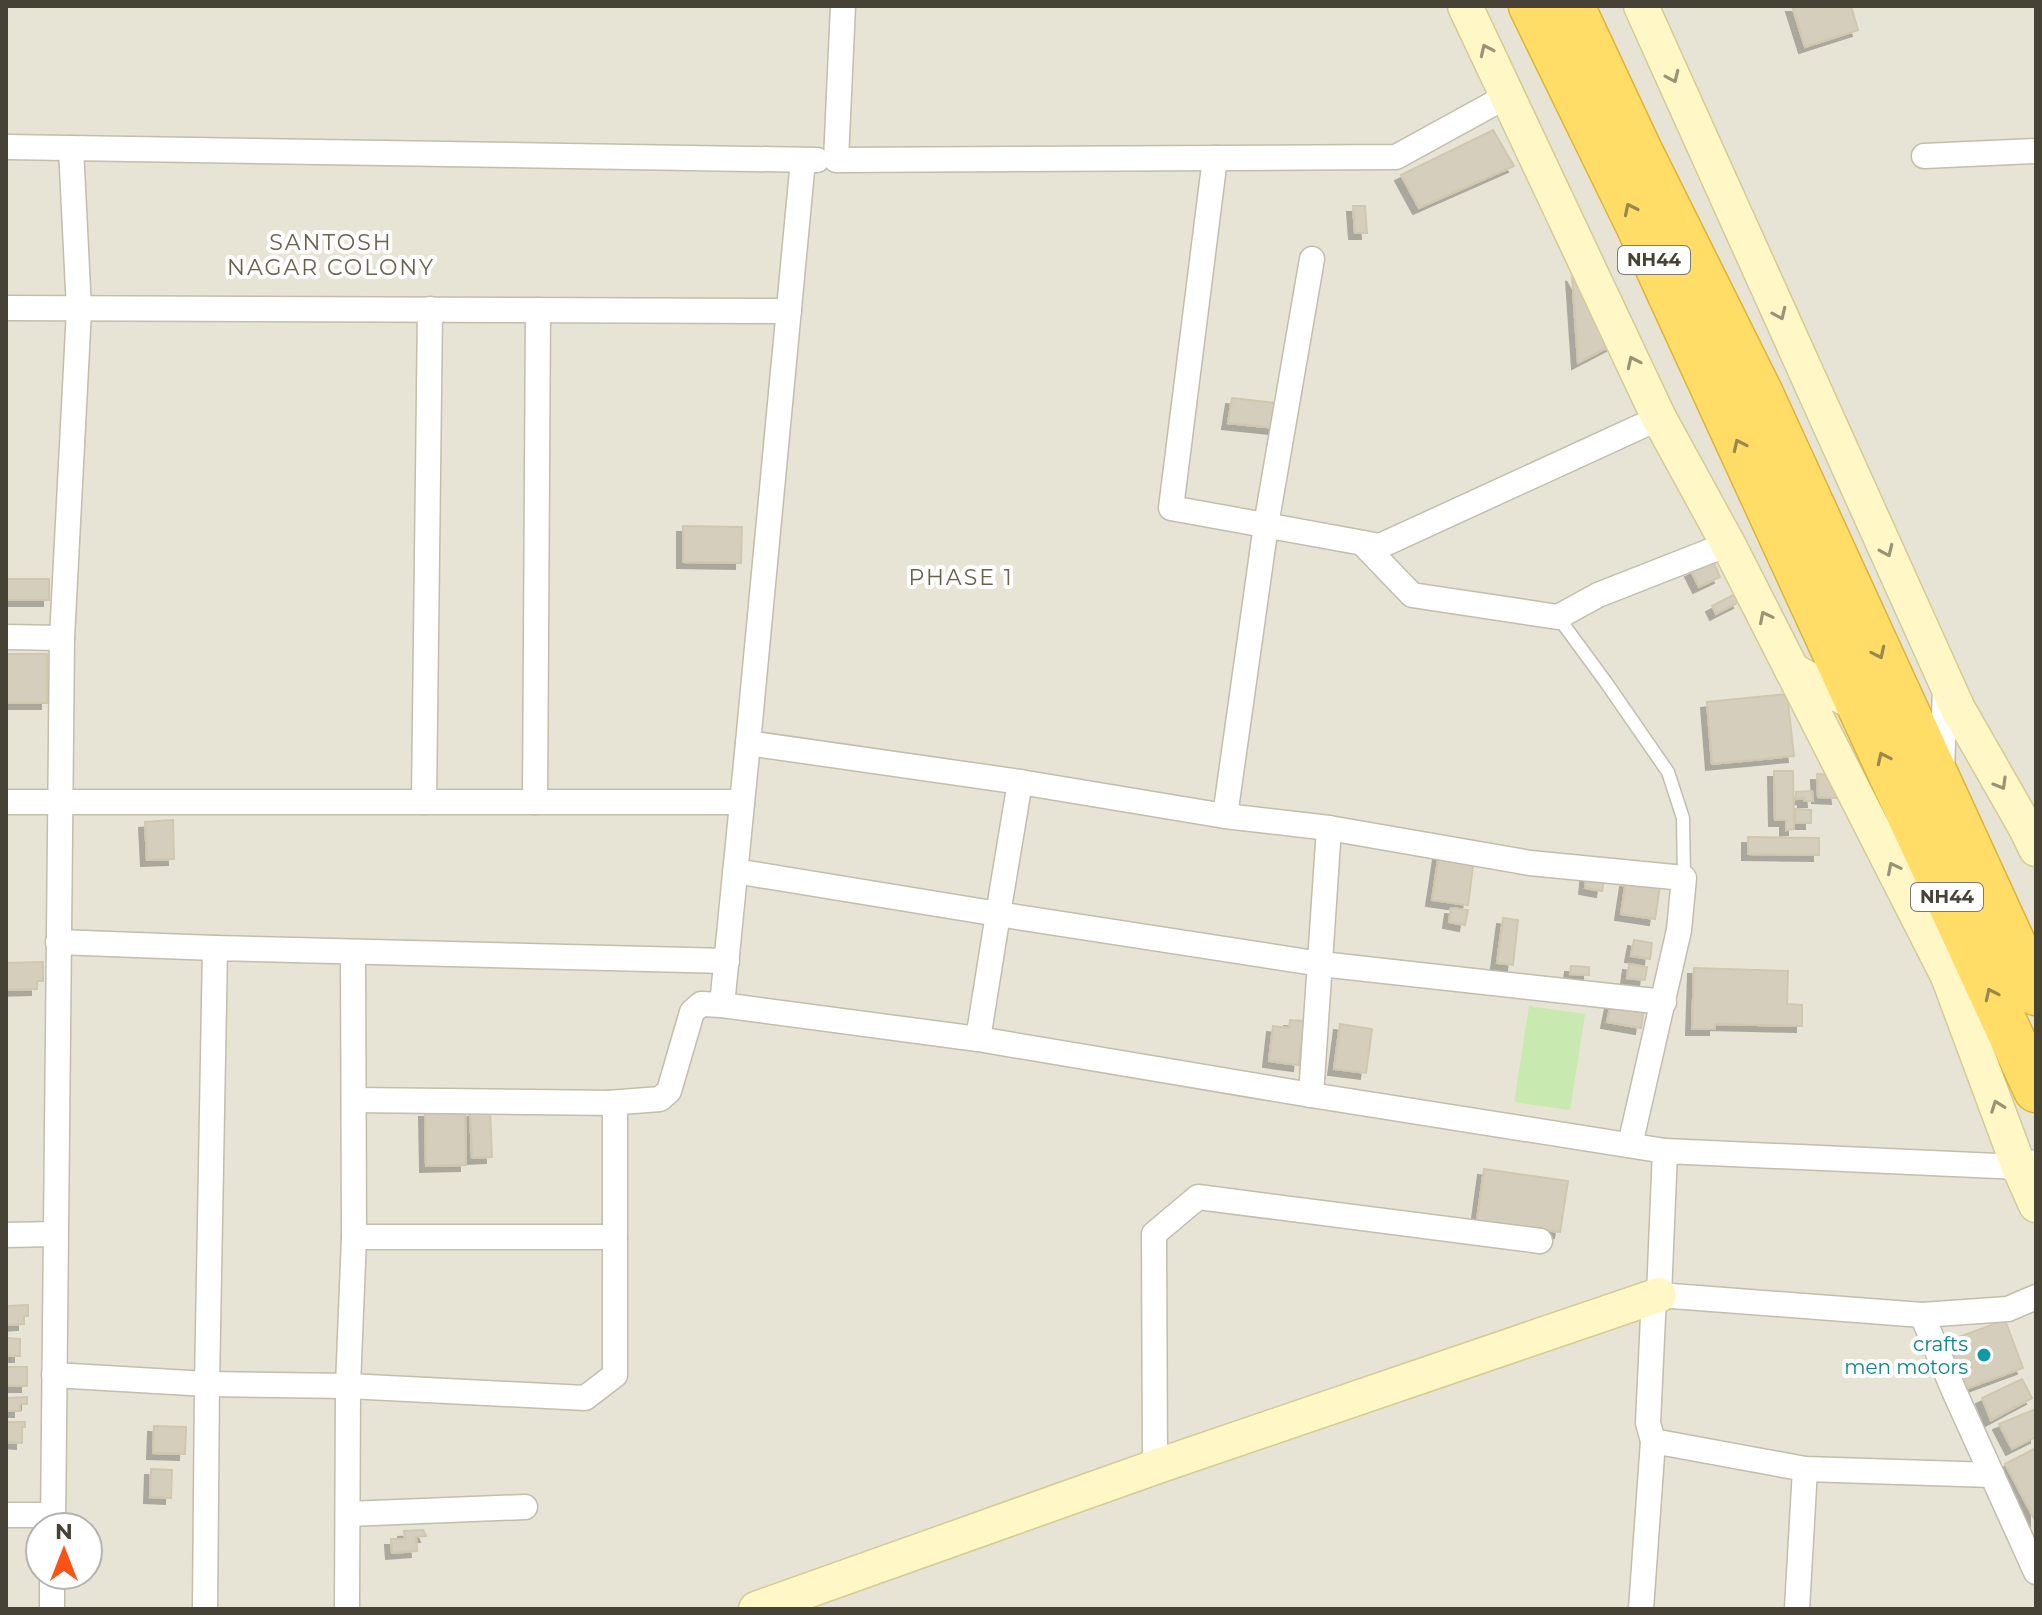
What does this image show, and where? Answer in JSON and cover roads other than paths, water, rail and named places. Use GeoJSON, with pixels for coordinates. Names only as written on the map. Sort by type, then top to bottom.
{"type":"FeatureCollection","features":[{"type":"Feature","properties":{"kind":"highway","name":"NH44"},"geometry":{"type":"LineString","coordinates":[[1531,6],[1638,225],[2036,1090]]}},
{"type":"Feature","properties":{"kind":"highway","name":"NH44"},"geometry":{"type":"LineString","coordinates":[[1572,6],[1760,392],[2036,993]]}},
{"type":"Feature","properties":{"kind":"street"},"geometry":{"type":"LineString","coordinates":[[836,160],[843,6]]}},
{"type":"Feature","properties":{"kind":"street"},"geometry":{"type":"LineString","coordinates":[[1465,6],[1659,418],[1728,544],[1948,976],[2027,1164],[2036,1205]]}},
{"type":"Feature","properties":{"kind":"street"},"geometry":{"type":"LineString","coordinates":[[1641,6],[1958,709],[2033,835]]}},
{"type":"Feature","properties":{"kind":"street"},"geometry":{"type":"LineString","coordinates":[[6,147],[803,160],[1396,157],[1507,96]]}},
{"type":"Feature","properties":{"kind":"street"},"geometry":{"type":"LineString","coordinates":[[53,1511],[62,638],[79,310],[71,148]]}},
{"type":"Feature","properties":{"kind":"street"},"geometry":{"type":"LineString","coordinates":[[1924,156],[2036,151]]}},
{"type":"Feature","properties":{"kind":"street"},"geometry":{"type":"LineString","coordinates":[[1215,158],[1171,508],[1380,546],[1659,418]]}},
{"type":"Feature","properties":{"kind":"street"},"geometry":{"type":"LineString","coordinates":[[722,1005],[803,160]]}},
{"type":"Feature","properties":{"kind":"street"},"geometry":{"type":"LineString","coordinates":[[1225,816],[1266,525],[1312,259]]}},
{"type":"Feature","properties":{"kind":"street"},"geometry":{"type":"LineString","coordinates":[[6,308],[789,311]]}},
{"type":"Feature","properties":{"kind":"street"},"geometry":{"type":"LineString","coordinates":[[424,802],[430,309]]}},
{"type":"Feature","properties":{"kind":"street"},"geometry":{"type":"LineString","coordinates":[[535,802],[538,310]]}},
{"type":"Feature","properties":{"kind":"street"},"geometry":{"type":"LineString","coordinates":[[1362,543],[1412,595],[1558,617],[1598,595],[1728,544]]}},
{"type":"Feature","properties":{"kind":"street"},"geometry":{"type":"LineString","coordinates":[[6,637],[62,638]]}},
{"type":"Feature","properties":{"kind":"street"},"geometry":{"type":"LineString","coordinates":[[1792,670],[1858,705]]}},
{"type":"Feature","properties":{"kind":"street"},"geometry":{"type":"LineString","coordinates":[[1942,789],[1946,682]]}},
{"type":"Feature","properties":{"kind":"street"},"geometry":{"type":"LineString","coordinates":[[748,743],[1020,782],[1225,816],[1329,828],[1530,863],[1684,878],[1679,930],[1630,1145]]}},
{"type":"Feature","properties":{"kind":"street"},"geometry":{"type":"LineString","coordinates":[[978,1039],[1020,782]]}},
{"type":"Feature","properties":{"kind":"street"},"geometry":{"type":"LineString","coordinates":[[6,802],[742,802]]}},
{"type":"Feature","properties":{"kind":"street"},"geometry":{"type":"LineString","coordinates":[[1311,1095],[1329,828]]}},
{"type":"Feature","properties":{"kind":"street"},"geometry":{"type":"LineString","coordinates":[[735,871],[1321,964],[1664,1002]]}},
{"type":"Feature","properties":{"kind":"street"},"geometry":{"type":"LineString","coordinates":[[58,942],[727,961]]}},
{"type":"Feature","properties":{"kind":"street"},"geometry":{"type":"LineString","coordinates":[[205,1609],[215,948]]}},
{"type":"Feature","properties":{"kind":"street"},"geometry":{"type":"LineString","coordinates":[[347,1609],[348,1386],[354,1237],[353,952]]}},
{"type":"Feature","properties":{"kind":"street"},"geometry":{"type":"LineString","coordinates":[[608,1103],[660,1099],[669,1091],[692,1012],[701,1004],[978,1039],[1665,1151],[2027,1164]]}},
{"type":"Feature","properties":{"kind":"street"},"geometry":{"type":"LineString","coordinates":[[54,1375],[585,1398],[615,1375],[615,1103],[354,1100]]}},
{"type":"Feature","properties":{"kind":"street"},"geometry":{"type":"LineString","coordinates":[[1641,1609],[1653,1441],[1648,1423],[1665,1151]]}},
{"type":"Feature","properties":{"kind":"street"},"geometry":{"type":"LineString","coordinates":[[1155,1467],[1154,1234],[1198,1197],[1540,1241]]}},
{"type":"Feature","properties":{"kind":"street"},"geometry":{"type":"LineString","coordinates":[[6,1235],[55,1234]]}},
{"type":"Feature","properties":{"kind":"street"},"geometry":{"type":"LineString","coordinates":[[354,1237],[615,1237]]}},
{"type":"Feature","properties":{"kind":"street"},"geometry":{"type":"LineString","coordinates":[[756,1609],[1155,1467],[1657,1295],[1922,1315],[2008,1309],[2036,1297]]}},
{"type":"Feature","properties":{"kind":"street"},"geometry":{"type":"LineString","coordinates":[[1922,1315],[2036,1572]]}},
{"type":"Feature","properties":{"kind":"street"},"geometry":{"type":"LineString","coordinates":[[1653,1441],[1805,1469],[1992,1475]]}},
{"type":"Feature","properties":{"kind":"street"},"geometry":{"type":"LineString","coordinates":[[1797,1609],[1805,1469]]}},
{"type":"Feature","properties":{"kind":"street"},"geometry":{"type":"LineString","coordinates":[[348,1514],[525,1507]]}},
{"type":"Feature","properties":{"kind":"lane"},"geometry":{"type":"LineString","coordinates":[[1558,617],[1668,772],[1683,818],[1684,878]]}},
{"type":"Feature","properties":{"kind":"place","name":"crafts men motors"},"geometry":{"type":"Point","coordinates":[1984,1355]}},
{"type":"Feature","properties":{"kind":"district","name":"SANTOSH NAGAR COLONY"},"geometry":{"type":"Point","coordinates":[331,254]}},
{"type":"Feature","properties":{"kind":"district","name":"PHASE 1"},"geometry":{"type":"Point","coordinates":[961,577]}}]}
